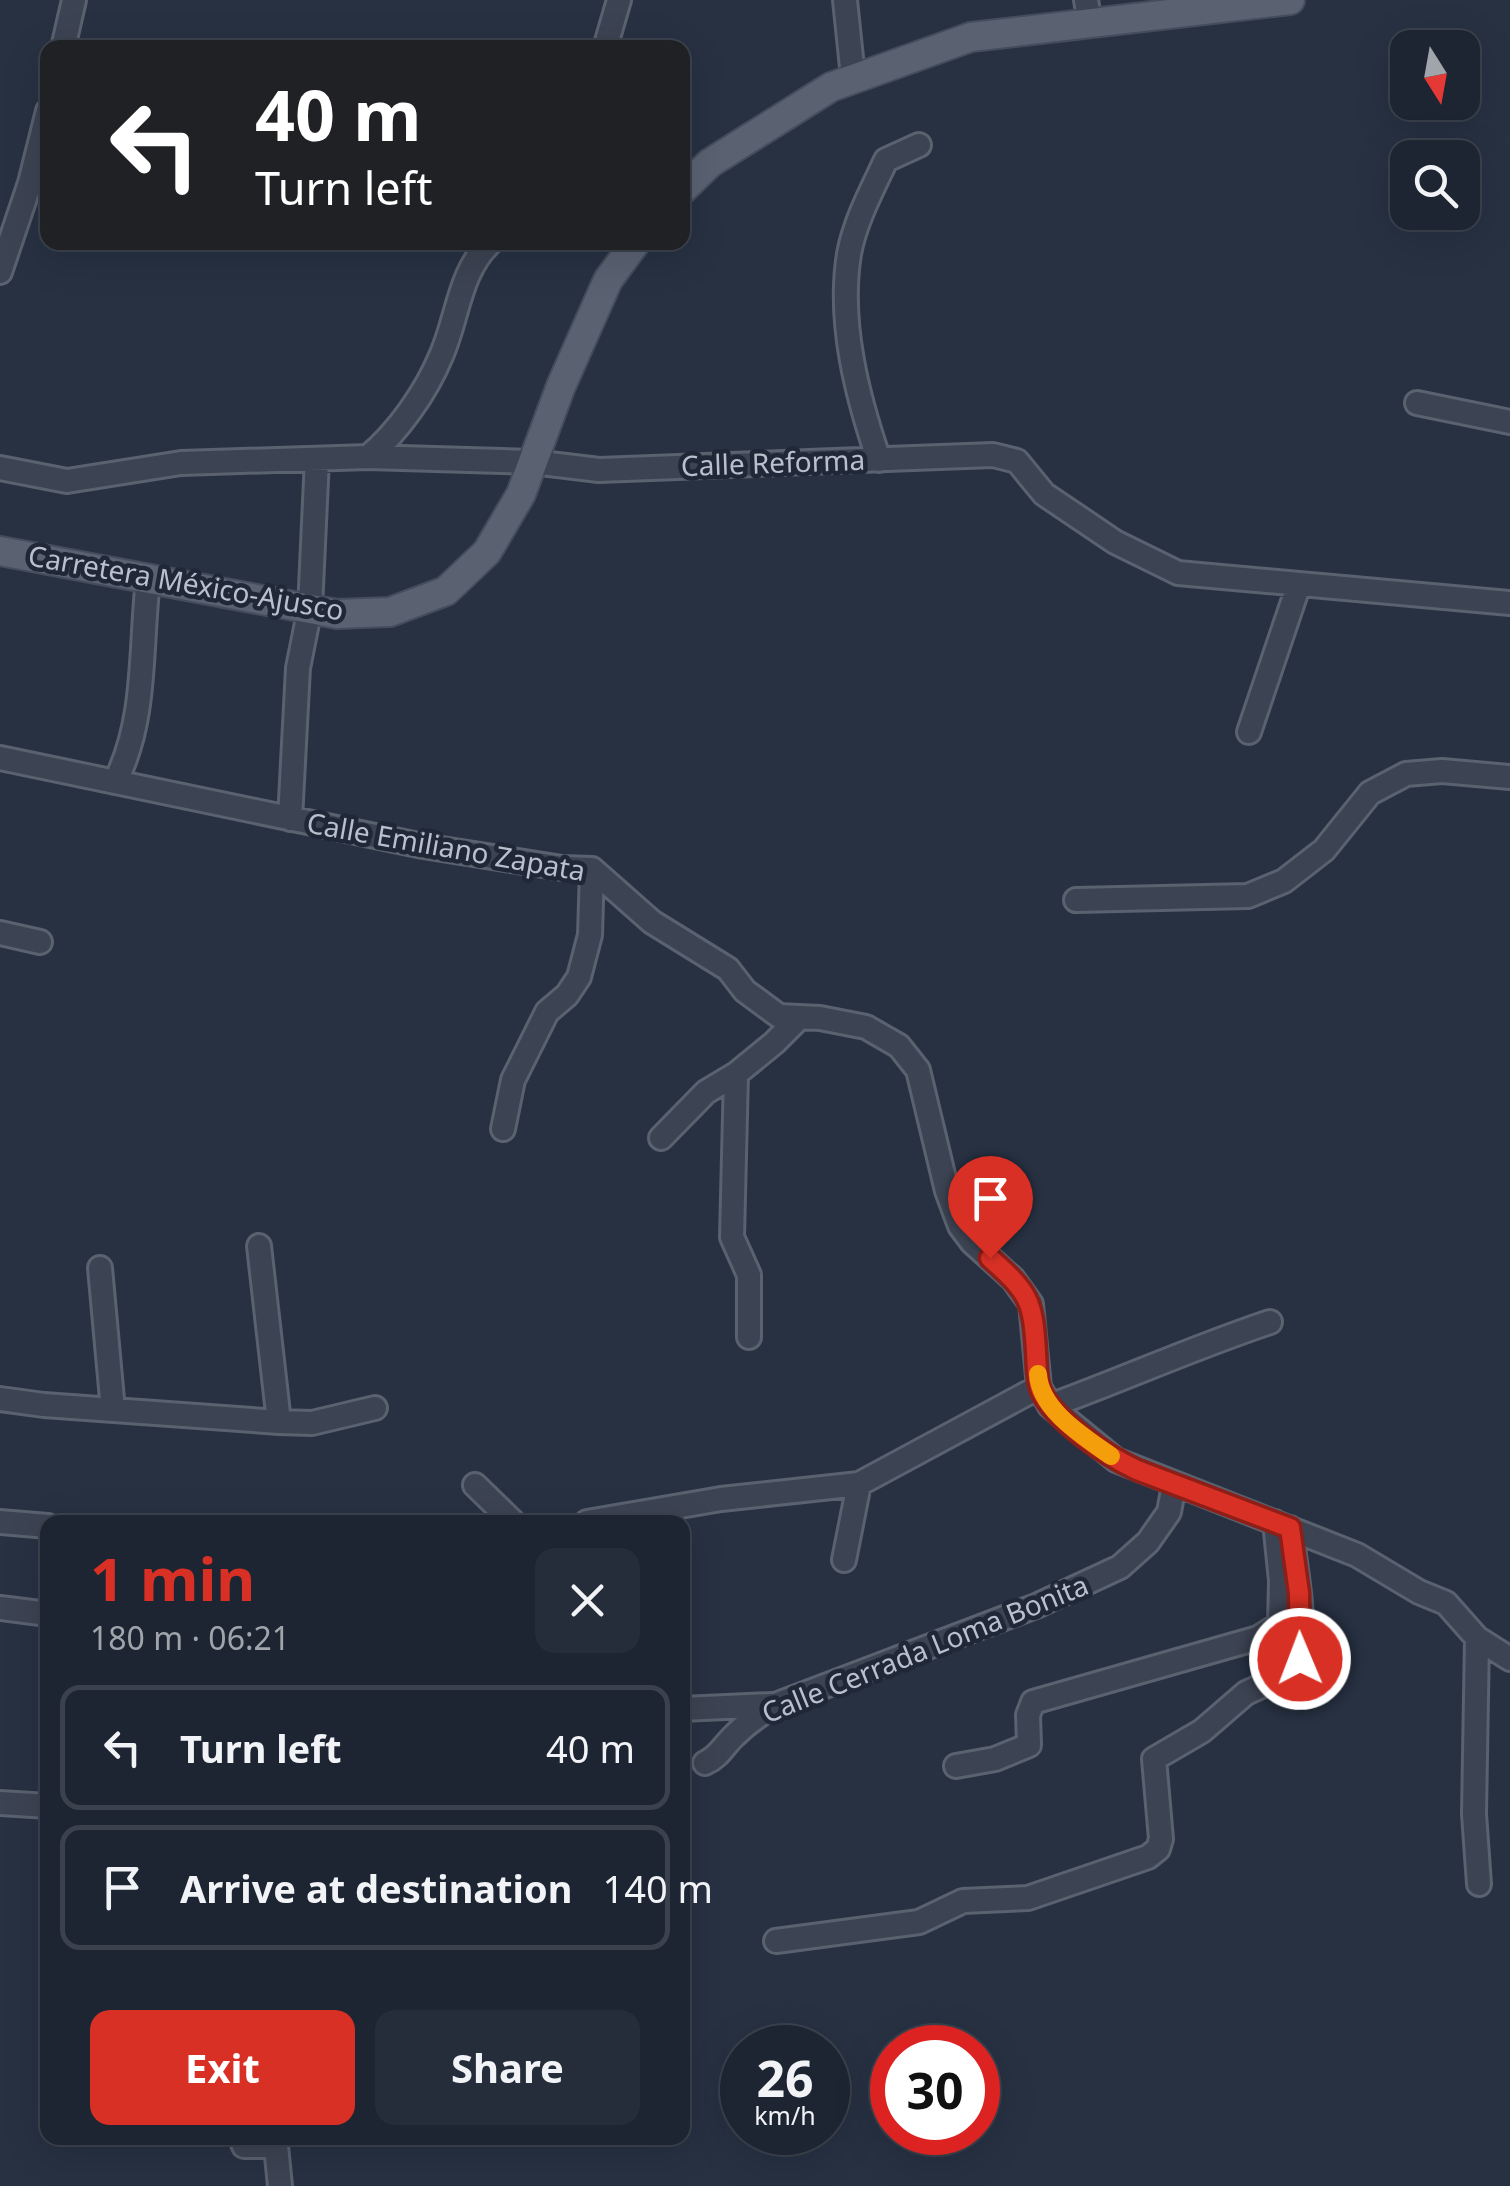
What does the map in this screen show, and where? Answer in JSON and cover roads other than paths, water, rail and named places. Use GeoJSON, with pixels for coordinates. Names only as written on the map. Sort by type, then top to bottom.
{"type":"FeatureCollection","features":[{"type":"Feature","properties":{"kind":"main road"},"geometry":{"type":"LineString","coordinates":[[690,182],[710,163],[831,87],[970,37],[1088,11],[1290,0]]}},
{"type":"Feature","properties":{"kind":"main road","name":"Carretera México-Ajusco"},"geometry":{"type":"LineString","coordinates":[[0,551],[337,614],[390,612],[446,592],[487,552],[521,494],[560,386],[608,280],[630,250]]}},
{"type":"Feature","properties":{"kind":"street"},"geometry":{"type":"LineString","coordinates":[[65,40],[74,0]]}},
{"type":"Feature","properties":{"kind":"street"},"geometry":{"type":"LineString","coordinates":[[607,40],[619,0]]}},
{"type":"Feature","properties":{"kind":"street"},"geometry":{"type":"LineString","coordinates":[[844,0],[853,77]]}},
{"type":"Feature","properties":{"kind":"street"},"geometry":{"type":"LineString","coordinates":[[0,272],[40,143]]}},
{"type":"Feature","properties":{"kind":"street"},"geometry":{"type":"LineString","coordinates":[[879,460],[862,412],[850,337],[845,298],[850,250],[865,204],[886,160],[919,145]]}},
{"type":"Feature","properties":{"kind":"street"},"geometry":{"type":"LineString","coordinates":[[368,457],[401,422],[442,356],[473,262],[484,250]]}},
{"type":"Feature","properties":{"kind":"street"},"geometry":{"type":"LineString","coordinates":[[1417,403],[1510,422]]}},
{"type":"Feature","properties":{"kind":"street","name":"Calle Reforma"},"geometry":{"type":"LineString","coordinates":[[0,468],[67,481],[182,463],[368,457],[533,462],[599,470],[992,456],[1016,461],[1044,494],[1115,542],[1178,574],[1510,603]]}},
{"type":"Feature","properties":{"kind":"street"},"geometry":{"type":"LineString","coordinates":[[290,819],[298,668],[310,608],[317,459]]}},
{"type":"Feature","properties":{"kind":"street"},"geometry":{"type":"LineString","coordinates":[[115,782],[128,756],[144,666],[148,580]]}},
{"type":"Feature","properties":{"kind":"street"},"geometry":{"type":"LineString","coordinates":[[1249,732],[1299,584]]}},
{"type":"Feature","properties":{"kind":"street","name":"Calle Emiliano Zapata"},"geometry":{"type":"LineString","coordinates":[[0,758],[423,846],[562,868],[592,869],[652,922],[728,968],[745,991],[779,1016],[866,1026],[900,1046],[918,1070],[960,1226],[1032,1304],[1044,1396]]}},
{"type":"Feature","properties":{"kind":"street"},"geometry":{"type":"LineString","coordinates":[[1076,900],[1248,896],[1284,881],[1324,850],[1370,793],[1406,774],[1442,771],[1510,777]]}},
{"type":"Feature","properties":{"kind":"street"},"geometry":{"type":"LineString","coordinates":[[503,1130],[513,1080],[547,1012],[579,977],[590,935],[592,869]]}},
{"type":"Feature","properties":{"kind":"street"},"geometry":{"type":"LineString","coordinates":[[0,934],[40,942]]}},
{"type":"Feature","properties":{"kind":"street"},"geometry":{"type":"LineString","coordinates":[[661,1138],[706,1092],[736,1074],[798,1018]]}},
{"type":"Feature","properties":{"kind":"street"},"geometry":{"type":"LineString","coordinates":[[736,1074],[732,1237],[749,1274],[750,1337]]}},
{"type":"Feature","properties":{"kind":"street"},"geometry":{"type":"LineString","coordinates":[[259,1246],[279,1422]]}},
{"type":"Feature","properties":{"kind":"street"},"geometry":{"type":"LineString","coordinates":[[100,1268],[113,1410]]}},
{"type":"Feature","properties":{"kind":"street"},"geometry":{"type":"LineString","coordinates":[[628,1515],[721,1499],[859,1484],[1044,1396],[1147,1371],[1199,1346],[1270,1322]]}},
{"type":"Feature","properties":{"kind":"street"},"geometry":{"type":"LineString","coordinates":[[1044,1396],[1116,1460],[1357,1554],[1419,1592],[1446,1603],[1476,1638],[1510,1659]]}},
{"type":"Feature","properties":{"kind":"street"},"geometry":{"type":"LineString","coordinates":[[0,1399],[312,1423],[376,1408]]}},
{"type":"Feature","properties":{"kind":"street"},"geometry":{"type":"LineString","coordinates":[[844,1560],[859,1484]]}},
{"type":"Feature","properties":{"kind":"street"},"geometry":{"type":"LineString","coordinates":[[475,1485],[506,1515]]}},
{"type":"Feature","properties":{"kind":"street","name":"Calle Cerrada Loma Bonita"},"geometry":{"type":"LineString","coordinates":[[705,1763],[716,1758],[755,1717],[775,1705],[1036,1606],[1120,1567],[1148,1542],[1169,1512],[1174,1485]]}},
{"type":"Feature","properties":{"kind":"street"},"geometry":{"type":"LineString","coordinates":[[0,1522],[40,1525]]}},
{"type":"Feature","properties":{"kind":"street"},"geometry":{"type":"LineString","coordinates":[[956,1766],[995,1759],[1028,1745],[1028,1715],[1033,1702],[1258,1638],[1280,1624],[1282,1525]]}},
{"type":"Feature","properties":{"kind":"street"},"geometry":{"type":"LineString","coordinates":[[776,1941],[919,1922],[963,1901],[1028,1898],[1148,1857],[1158,1850],[1161,1838],[1154,1759],[1193,1737],[1246,1693],[1296,1670],[1300,1659],[1299,1593],[1282,1525]]}},
{"type":"Feature","properties":{"kind":"street"},"geometry":{"type":"LineString","coordinates":[[0,1608],[40,1613]]}},
{"type":"Feature","properties":{"kind":"street"},"geometry":{"type":"LineString","coordinates":[[1476,1638],[1474,1814],[1479,1884]]}},
{"type":"Feature","properties":{"kind":"street"},"geometry":{"type":"LineString","coordinates":[[690,1709],[775,1705]]}},
{"type":"Feature","properties":{"kind":"street"},"geometry":{"type":"LineString","coordinates":[[0,1803],[40,1806]]}},
{"type":"Feature","properties":{"kind":"street"},"geometry":{"type":"LineString","coordinates":[[244,2145],[276,2146],[280,2186]]}}]}
